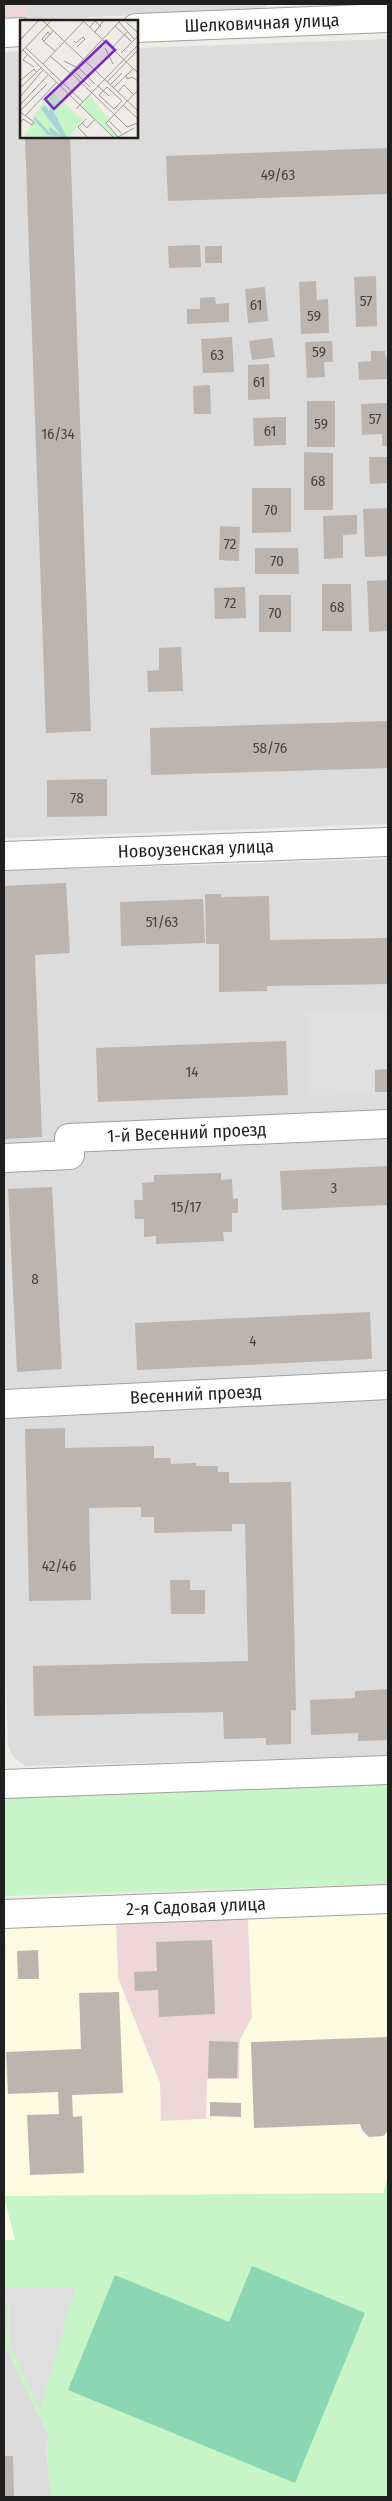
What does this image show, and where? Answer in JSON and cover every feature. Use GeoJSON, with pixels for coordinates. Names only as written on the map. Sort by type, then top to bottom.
{"type":"FeatureCollection","features":[{"type":"Feature","properties":{"kind":"street","name":"Шелковичная улица"},"geometry":{"type":"LineString","coordinates":[[138,28],[286,13],[388,18]]}},
{"type":"Feature","properties":{"kind":"street"},"geometry":{"type":"LineString","coordinates":[[4,33],[20,32]]}},
{"type":"Feature","properties":{"kind":"street","name":"Новоузенская улица"},"geometry":{"type":"LineString","coordinates":[[4,856],[388,842]]}},
{"type":"Feature","properties":{"kind":"street","name":"1-й Весенний проезд"},"geometry":{"type":"LineString","coordinates":[[4,1158],[70,1154],[69,1138],[388,1124]]}},
{"type":"Feature","properties":{"kind":"street","name":"Весенний проезд"},"geometry":{"type":"LineString","coordinates":[[4,1404],[388,1385]]}},
{"type":"Feature","properties":{"kind":"street"},"geometry":{"type":"LineString","coordinates":[[4,1784],[388,1770]]}},
{"type":"Feature","properties":{"kind":"street","name":"2-я Садовая улица"},"geometry":{"type":"LineString","coordinates":[[4,1914],[388,1900]]}},
{"type":"Feature","properties":{"kind":"shaded area"},"geometry":{"type":"Polygon","coordinates":[[[4,4],[27,4],[28,20],[4,21],[4,4]]]}},
{"type":"Feature","properties":{"kind":"shaded area"},"geometry":{"type":"Polygon","coordinates":[[[27,4],[268,4],[264,9],[28,20],[27,4]]]}},
{"type":"Feature","properties":{"kind":"shaded area"},"geometry":{"type":"Polygon","coordinates":[[[388,39],[388,824],[4,838],[4,52],[20,51],[20,138],[138,138],[138,48],[388,39]]]}},
{"type":"Feature","properties":{"kind":"shaded area"},"geometry":{"type":"Polygon","coordinates":[[[388,859],[388,1373],[4,1391],[4,871],[388,859]]]}},
{"type":"Feature","properties":{"kind":"shaded area"},"geometry":{"type":"Polygon","coordinates":[[[388,1011],[388,1094],[308,1095],[307,1012],[388,1011]]]}},
{"type":"Feature","properties":{"kind":"shaded area"},"geometry":{"type":"Polygon","coordinates":[[[388,1395],[388,1756],[25,1766],[13,1757],[8,1745],[4,1640],[4,1413],[388,1395]]]}},
{"type":"Feature","properties":{"kind":"shaded area"},"geometry":{"type":"Polygon","coordinates":[[[388,1914],[388,2221],[131,2243],[4,2240],[4,1973],[7,1946],[4,1939],[4,1928],[116,1924],[118,1978],[160,2083],[161,2121],[206,2119],[207,2079],[239,2079],[240,2040],[252,2017],[248,1919],[388,1914]]]}},
{"type":"Feature","properties":{"kind":"shaded area"},"geometry":{"type":"Polygon","coordinates":[[[248,1919],[252,2017],[240,2040],[239,2079],[206,2119],[160,2121],[160,2083],[118,1978],[116,1924],[248,1919]]]}},
{"type":"Feature","properties":{"kind":"shaded area"},"geometry":{"type":"Polygon","coordinates":[[[5,2288],[75,2288],[40,2410],[10,2346],[10,2304],[5,2300],[5,2288]]]}},
{"type":"Feature","properties":{"kind":"shaded area"},"geometry":{"type":"Polygon","coordinates":[[[4,2302],[8,2304],[6,2347],[49,2437],[46,2447],[51,2497],[4,2497],[4,2302]]]}},
{"type":"Feature","properties":{"kind":"green space"},"geometry":{"type":"Polygon","coordinates":[[[388,1783],[388,1884],[4,1896],[4,1795],[388,1783]]]}},
{"type":"Feature","properties":{"kind":"green space"},"geometry":{"type":"Polygon","coordinates":[[[388,2177],[388,2497],[51,2497],[46,2447],[49,2437],[6,2347],[8,2304],[4,2302],[4,2240],[15,2240],[4,2196],[383,2193],[388,2177]]]}},
{"type":"Feature","properties":{"kind":"green space"},"geometry":{"type":"Polygon","coordinates":[[[252,2266],[365,2313],[295,2483],[68,2390],[115,2275],[229,2322],[252,2266]]]}},
{"type":"Feature","properties":{"kind":"building"},"geometry":{"type":"Polygon","coordinates":[[[25,138],[70,138],[91,731],[46,733],[25,138]]]}},
{"type":"Feature","properties":{"kind":"building"},"geometry":{"type":"Polygon","coordinates":[[[388,148],[388,194],[168,201],[166,156],[388,148]]]}},
{"type":"Feature","properties":{"kind":"building"},"geometry":{"type":"Polygon","coordinates":[[[200,245],[201,267],[169,268],[168,246],[200,245]]]}},
{"type":"Feature","properties":{"kind":"building"},"geometry":{"type":"Polygon","coordinates":[[[205,246],[222,246],[222,263],[205,263],[205,246]]]}},
{"type":"Feature","properties":{"kind":"building"},"geometry":{"type":"Polygon","coordinates":[[[376,276],[377,326],[356,327],[354,277],[376,276]]]}},
{"type":"Feature","properties":{"kind":"building"},"geometry":{"type":"Polygon","coordinates":[[[316,281],[317,300],[328,299],[329,333],[301,334],[299,282],[316,281]]]}},
{"type":"Feature","properties":{"kind":"building"},"geometry":{"type":"Polygon","coordinates":[[[265,287],[268,321],[248,323],[245,289],[265,287]]]}},
{"type":"Feature","properties":{"kind":"building"},"geometry":{"type":"Polygon","coordinates":[[[215,297],[216,304],[229,303],[229,322],[187,324],[187,309],[200,309],[200,298],[215,297]]]}},
{"type":"Feature","properties":{"kind":"building"},"geometry":{"type":"Polygon","coordinates":[[[232,337],[234,372],[203,373],[201,339],[232,337]]]}},
{"type":"Feature","properties":{"kind":"building"},"geometry":{"type":"Polygon","coordinates":[[[272,338],[275,357],[252,360],[249,341],[272,338]]]}},
{"type":"Feature","properties":{"kind":"building"},"geometry":{"type":"Polygon","coordinates":[[[332,341],[333,362],[324,362],[325,377],[307,378],[305,342],[332,341]]]}},
{"type":"Feature","properties":{"kind":"building"},"geometry":{"type":"Polygon","coordinates":[[[371,351],[385,351],[386,359],[388,359],[388,379],[359,380],[358,362],[371,361],[371,351]]]}},
{"type":"Feature","properties":{"kind":"building"},"geometry":{"type":"Polygon","coordinates":[[[269,364],[270,399],[248,400],[248,365],[269,364]]]}},
{"type":"Feature","properties":{"kind":"building"},"geometry":{"type":"Polygon","coordinates":[[[210,385],[211,414],[194,414],[193,386],[210,385]]]}},
{"type":"Feature","properties":{"kind":"building"},"geometry":{"type":"Polygon","coordinates":[[[307,401],[335,401],[335,447],[307,447],[307,401]]]}},
{"type":"Feature","properties":{"kind":"building"},"geometry":{"type":"Polygon","coordinates":[[[388,403],[388,446],[382,446],[382,434],[362,435],[361,404],[388,403]]]}},
{"type":"Feature","properties":{"kind":"building"},"geometry":{"type":"Polygon","coordinates":[[[286,417],[286,445],[254,446],[253,418],[286,417]]]}},
{"type":"Feature","properties":{"kind":"building"},"geometry":{"type":"Polygon","coordinates":[[[304,452],[333,453],[333,510],[304,510],[304,452]]]}},
{"type":"Feature","properties":{"kind":"building"},"geometry":{"type":"Polygon","coordinates":[[[369,457],[388,457],[388,483],[370,484],[369,457]]]}},
{"type":"Feature","properties":{"kind":"building"},"geometry":{"type":"Polygon","coordinates":[[[252,488],[291,488],[291,532],[252,533],[252,488]]]}},
{"type":"Feature","properties":{"kind":"building"},"geometry":{"type":"Polygon","coordinates":[[[388,508],[388,556],[365,557],[363,509],[388,508]]]}},
{"type":"Feature","properties":{"kind":"building"},"geometry":{"type":"Polygon","coordinates":[[[357,515],[357,534],[343,535],[343,558],[324,559],[323,516],[357,515]]]}},
{"type":"Feature","properties":{"kind":"building"},"geometry":{"type":"Polygon","coordinates":[[[220,526],[240,527],[239,561],[219,560],[220,526]]]}},
{"type":"Feature","properties":{"kind":"building"},"geometry":{"type":"Polygon","coordinates":[[[255,548],[298,548],[299,574],[255,574],[255,548]]]}},
{"type":"Feature","properties":{"kind":"building"},"geometry":{"type":"Polygon","coordinates":[[[388,580],[388,631],[369,632],[367,581],[388,580]]]}},
{"type":"Feature","properties":{"kind":"building"},"geometry":{"type":"Polygon","coordinates":[[[322,584],[351,584],[352,631],[322,631],[322,584]]]}},
{"type":"Feature","properties":{"kind":"building"},"geometry":{"type":"Polygon","coordinates":[[[245,587],[246,618],[215,619],[214,588],[245,587]]]}},
{"type":"Feature","properties":{"kind":"building"},"geometry":{"type":"Polygon","coordinates":[[[259,595],[291,595],[291,632],[259,632],[259,595]]]}},
{"type":"Feature","properties":{"kind":"building"},"geometry":{"type":"Polygon","coordinates":[[[181,647],[183,691],[148,692],[147,671],[159,670],[159,648],[181,647]]]}},
{"type":"Feature","properties":{"kind":"building"},"geometry":{"type":"Polygon","coordinates":[[[388,721],[388,768],[151,775],[150,728],[388,721]]]}},
{"type":"Feature","properties":{"kind":"building"},"geometry":{"type":"Polygon","coordinates":[[[107,779],[107,816],[47,817],[47,780],[107,779]]]}},
{"type":"Feature","properties":{"kind":"building"},"geometry":{"type":"Polygon","coordinates":[[[66,883],[70,953],[35,955],[42,1137],[4,1139],[4,886],[66,883]]]}},
{"type":"Feature","properties":{"kind":"building"},"geometry":{"type":"Polygon","coordinates":[[[205,894],[221,894],[221,897],[269,896],[270,940],[388,938],[388,984],[267,986],[267,991],[219,992],[219,944],[206,944],[205,894]]]}},
{"type":"Feature","properties":{"kind":"building"},"geometry":{"type":"Polygon","coordinates":[[[203,899],[205,943],[121,946],[120,902],[203,899]]]}},
{"type":"Feature","properties":{"kind":"building"},"geometry":{"type":"Polygon","coordinates":[[[286,1041],[288,1095],[98,1102],[96,1048],[286,1041]]]}},
{"type":"Feature","properties":{"kind":"building"},"geometry":{"type":"Polygon","coordinates":[[[388,1069],[388,1092],[375,1092],[375,1070],[388,1069]]]}},
{"type":"Feature","properties":{"kind":"building"},"geometry":{"type":"Polygon","coordinates":[[[388,1166],[388,1205],[282,1210],[280,1171],[388,1166]]]}},
{"type":"Feature","properties":{"kind":"building"},"geometry":{"type":"Polygon","coordinates":[[[221,1173],[221,1180],[232,1179],[233,1199],[238,1198],[238,1213],[232,1213],[232,1232],[223,1232],[224,1241],[156,1244],[156,1236],[144,1237],[144,1219],[135,1219],[134,1200],[143,1200],[142,1183],[154,1182],[154,1175],[221,1173]]]}},
{"type":"Feature","properties":{"kind":"building"},"geometry":{"type":"Polygon","coordinates":[[[52,1187],[62,1369],[17,1372],[8,1189],[52,1187]]]}},
{"type":"Feature","properties":{"kind":"building"},"geometry":{"type":"Polygon","coordinates":[[[370,1312],[372,1359],[137,1370],[135,1323],[370,1312]]]}},
{"type":"Feature","properties":{"kind":"building"},"geometry":{"type":"Polygon","coordinates":[[[65,1428],[65,1448],[154,1446],[154,1458],[170,1458],[171,1464],[196,1463],[196,1466],[218,1466],[218,1472],[229,1472],[229,1483],[291,1482],[296,1710],[291,1710],[291,1744],[266,1745],[266,1738],[224,1739],[223,1712],[34,1716],[33,1666],[248,1661],[245,1524],[232,1524],[232,1531],[154,1533],[154,1517],[141,1517],[141,1507],[89,1508],[91,1600],[29,1601],[25,1429],[65,1428]]]}},
{"type":"Feature","properties":{"kind":"building"},"geometry":{"type":"Polygon","coordinates":[[[170,1580],[190,1580],[190,1590],[205,1590],[205,1614],[171,1614],[170,1580]]]}},
{"type":"Feature","properties":{"kind":"building"},"geometry":{"type":"Polygon","coordinates":[[[388,1689],[388,1740],[358,1741],[358,1733],[311,1735],[310,1700],[355,1698],[355,1691],[388,1689]]]}},
{"type":"Feature","properties":{"kind":"building"},"geometry":{"type":"Polygon","coordinates":[[[212,1940],[215,2014],[159,2017],[158,1990],[135,1991],[134,1972],[157,1971],[156,1942],[212,1940]]]}},
{"type":"Feature","properties":{"kind":"building"},"geometry":{"type":"Polygon","coordinates":[[[38,1950],[39,1979],[18,1979],[17,1951],[38,1950]]]}},
{"type":"Feature","properties":{"kind":"building"},"geometry":{"type":"Polygon","coordinates":[[[119,1992],[123,2093],[72,2095],[73,2117],[82,2116],[84,2173],[30,2175],[27,2115],[59,2114],[58,2092],[8,2094],[6,2052],[81,2049],[79,1993],[119,1992]]]}},
{"type":"Feature","properties":{"kind":"building"},"geometry":{"type":"Polygon","coordinates":[[[388,2037],[388,2131],[383,2136],[369,2137],[362,2130],[360,2124],[254,2128],[251,2042],[388,2037]]]}},
{"type":"Feature","properties":{"kind":"building"},"geometry":{"type":"Polygon","coordinates":[[[209,2041],[238,2042],[237,2078],[208,2078],[209,2041]]]}},
{"type":"Feature","properties":{"kind":"building"},"geometry":{"type":"Polygon","coordinates":[[[210,2102],[241,2103],[241,2117],[210,2116],[210,2102]]]}},
{"type":"Feature","properties":{"kind":"building"},"geometry":{"type":"Polygon","coordinates":[[[4,2456],[13,2456],[14,2497],[4,2497],[4,2456]]]}}]}
